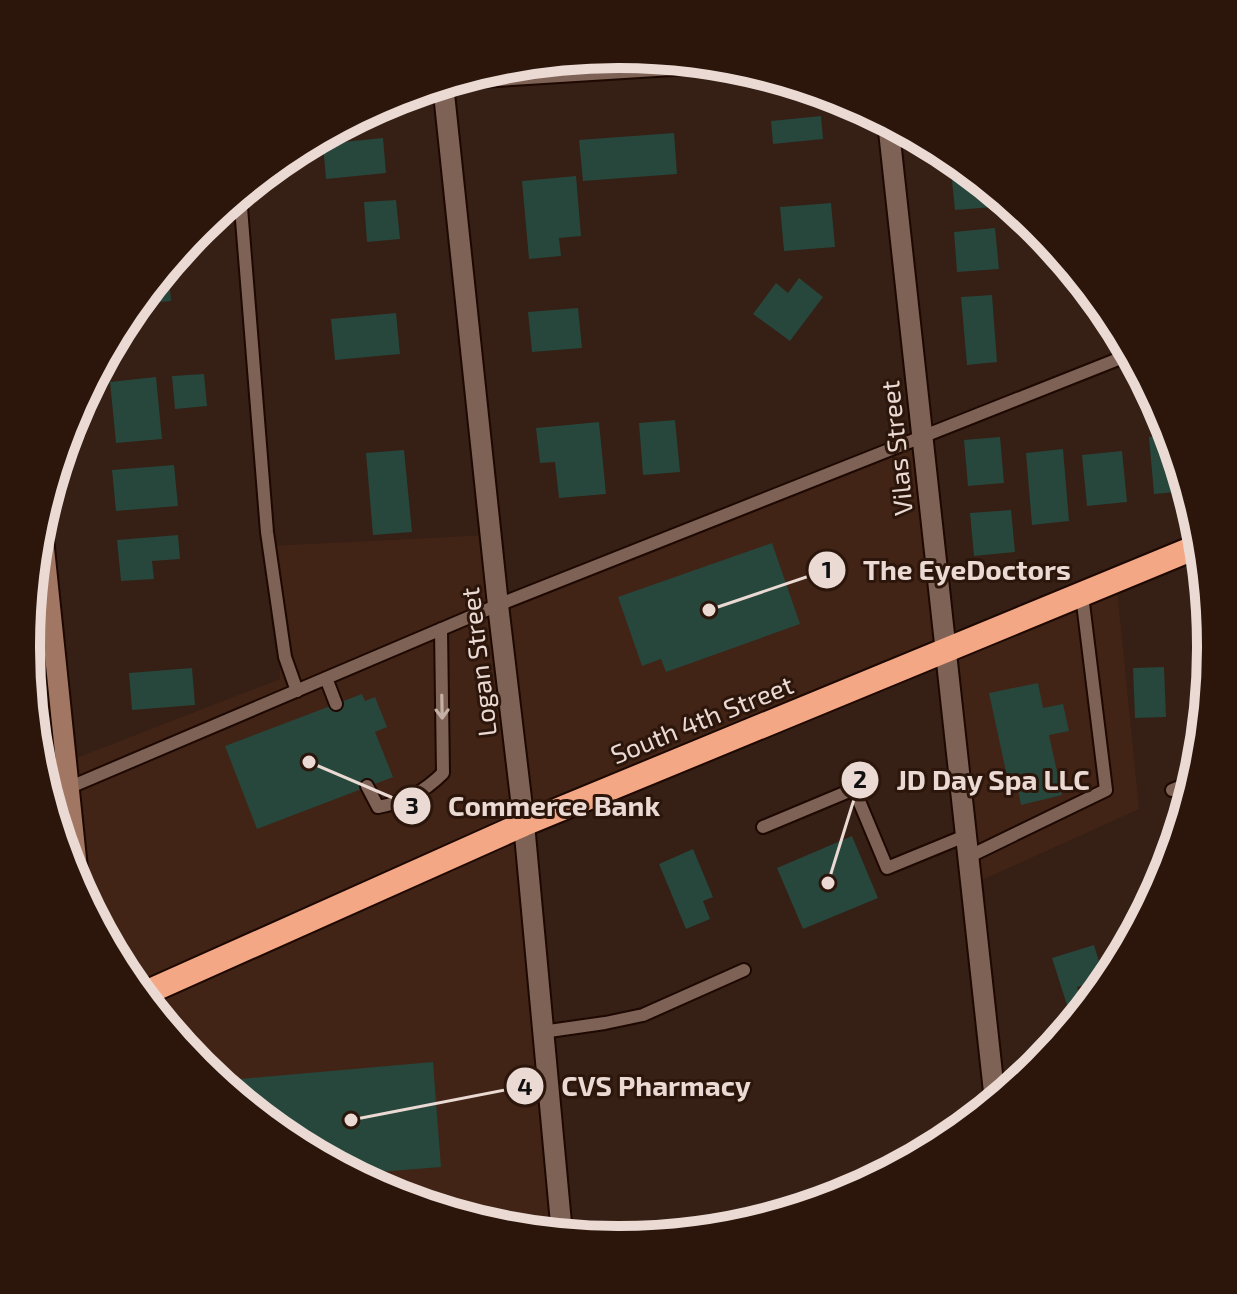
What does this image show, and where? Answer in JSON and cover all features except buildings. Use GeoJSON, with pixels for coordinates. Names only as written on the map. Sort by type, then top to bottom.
{"type":"FeatureCollection","features":[{"type":"Feature","properties":{"kind":"highway","name":"South 4th Street"},"geometry":{"type":"LineString","coordinates":[[153,990],[524,824],[1189,550]]}},
{"type":"Feature","properties":{"kind":"street"},"geometry":{"type":"LineString","coordinates":[[543,73],[621,68]]}},
{"type":"Feature","properties":{"kind":"street","name":"Logan Street"},"geometry":{"type":"LineString","coordinates":[[444,96],[524,824],[561,1222]]}},
{"type":"Feature","properties":{"kind":"street","name":"Vilas Street"},"geometry":{"type":"LineString","coordinates":[[890,136],[993,1087]]}},
{"type":"Feature","properties":{"kind":"street"},"geometry":{"type":"LineString","coordinates":[[46,566],[74,840]]}},
{"type":"Feature","properties":{"kind":"lane"},"geometry":{"type":"LineString","coordinates":[[241,209],[267,532],[285,657],[297,691]]}},
{"type":"Feature","properties":{"kind":"lane"},"geometry":{"type":"LineString","coordinates":[[68,788],[498,605],[1119,359]]}},
{"type":"Feature","properties":{"kind":"lane"},"geometry":{"type":"LineString","coordinates":[[968,857],[1106,790],[1082,595]]}},
{"type":"Feature","properties":{"kind":"lane"},"geometry":{"type":"LineString","coordinates":[[367,786],[378,807],[397,804],[427,789],[443,773],[441,629]]}},
{"type":"Feature","properties":{"kind":"lane"},"geometry":{"type":"LineString","coordinates":[[326,678],[336,704]]}},
{"type":"Feature","properties":{"kind":"lane"},"geometry":{"type":"LineString","coordinates":[[1172,790],[1179,787]]}},
{"type":"Feature","properties":{"kind":"lane"},"geometry":{"type":"LineString","coordinates":[[763,827],[854,789],[887,868],[965,836]]}},
{"type":"Feature","properties":{"kind":"lane"},"geometry":{"type":"LineString","coordinates":[[542,1032],[643,1015],[744,970]]}},
{"type":"Feature","properties":{"kind":"shaded area"},"geometry":{"type":"Polygon","coordinates":[[[922,437],[945,650],[1116,580],[1139,809],[971,885],[945,651],[524,824],[561,1222],[506,1214],[433,1195],[363,1166],[329,1148],[266,1106],[209,1056],[137,968],[84,868],[51,760],[41,685],[44,584],[66,762],[280,679],[280,629],[270,546],[490,535],[498,604],[922,437]]]}},
{"type":"Feature","properties":{"kind":"place","name":"The EyeDoctors"},"geometry":{"type":"Point","coordinates":[709,610]}},
{"type":"Feature","properties":{"kind":"place","name":"Commerce Bank"},"geometry":{"type":"Point","coordinates":[309,762]}},
{"type":"Feature","properties":{"kind":"place","name":"JD Day Spa LLC"},"geometry":{"type":"Point","coordinates":[828,883]}},
{"type":"Feature","properties":{"kind":"place","name":"CVS Pharmacy"},"geometry":{"type":"Point","coordinates":[351,1120]}}]}
